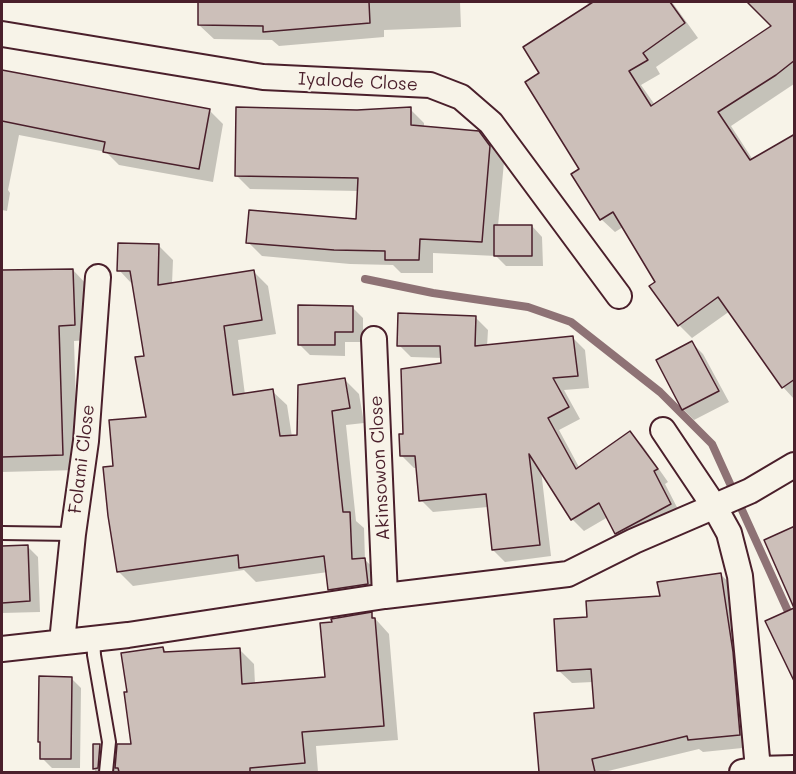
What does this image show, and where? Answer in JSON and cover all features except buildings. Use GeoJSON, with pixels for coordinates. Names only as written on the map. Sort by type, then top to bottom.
{"type":"FeatureCollection","features":[{"type":"Feature","properties":{"kind":"street","name":"Iyalode Close"},"geometry":{"type":"LineString","coordinates":[[2,34],[263,78],[430,85],[461,97],[491,123],[619,296]]}},
{"type":"Feature","properties":{"kind":"street","name":"Folami Close"},"geometry":{"type":"LineString","coordinates":[[62,642],[73,534],[86,441],[98,277]]}},
{"type":"Feature","properties":{"kind":"street","name":"Akinsowon Close"},"geometry":{"type":"LineString","coordinates":[[374,339],[385,596]]}},
{"type":"Feature","properties":{"kind":"street"},"geometry":{"type":"LineString","coordinates":[[663,430],[731,498],[729,532],[740,576],[750,771],[795,768]]}},
{"type":"Feature","properties":{"kind":"street"},"geometry":{"type":"LineString","coordinates":[[2,648],[128,635],[385,596],[568,574],[634,541],[731,498],[795,465]]}},
{"type":"Feature","properties":{"kind":"lane"},"geometry":{"type":"LineString","coordinates":[[2,533],[73,534]]}},
{"type":"Feature","properties":{"kind":"lane"},"geometry":{"type":"LineString","coordinates":[[93,638],[109,741],[105,772]]}},
{"type":"Feature","properties":{"kind":"waterway"},"geometry":{"type":"LineString","coordinates":[[365,279],[433,293],[528,307],[571,322],[660,392],[712,444],[791,618]]}}]}
